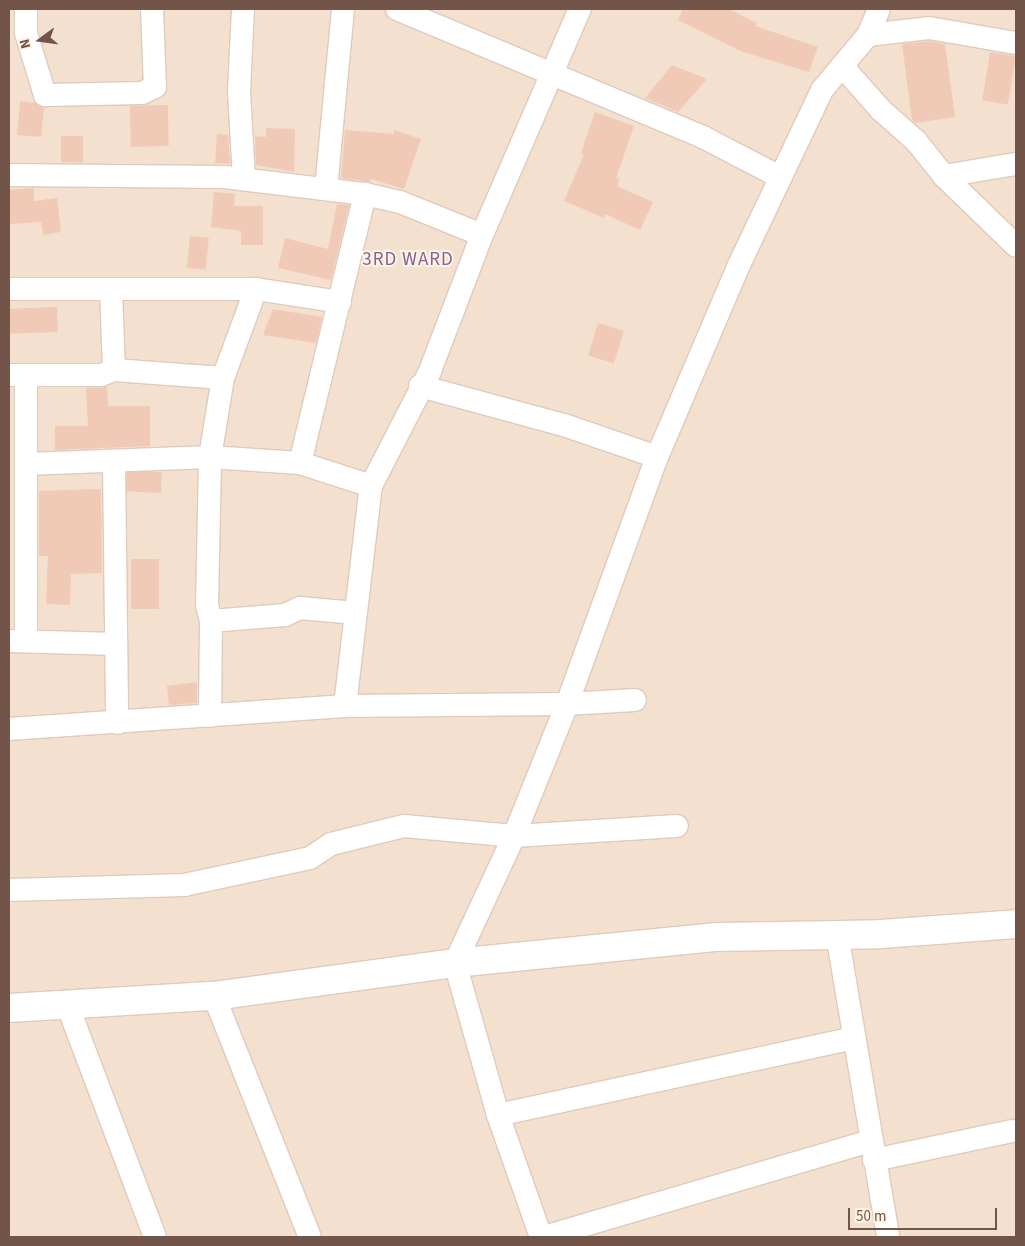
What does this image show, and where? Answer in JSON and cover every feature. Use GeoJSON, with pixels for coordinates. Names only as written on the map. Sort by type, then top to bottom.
{"type":"FeatureCollection","features":[{"type":"Feature","properties":{"kind":"street"},"geometry":{"type":"LineString","coordinates":[[26,9],[26,33],[45,95],[142,93],[154,87],[152,9]]}},
{"type":"Feature","properties":{"kind":"street"},"geometry":{"type":"LineString","coordinates":[[243,9],[239,92],[244,179]]}},
{"type":"Feature","properties":{"kind":"street"},"geometry":{"type":"LineString","coordinates":[[326,189],[343,9]]}},
{"type":"Feature","properties":{"kind":"street"},"geometry":{"type":"LineString","coordinates":[[397,9],[703,136],[780,177]]}},
{"type":"Feature","properties":{"kind":"street"},"geometry":{"type":"LineString","coordinates":[[345,706],[372,486],[420,386],[430,371],[482,235],[580,9]]}},
{"type":"Feature","properties":{"kind":"street"},"geometry":{"type":"LineString","coordinates":[[879,9],[868,35],[822,90],[738,266],[657,457],[567,704],[514,836],[455,963],[498,1114],[542,1237],[873,1151],[1012,1131]]}},
{"type":"Feature","properties":{"kind":"street"},"geometry":{"type":"LineString","coordinates":[[868,35],[929,28],[1016,43]]}},
{"type":"Feature","properties":{"kind":"street"},"geometry":{"type":"LineString","coordinates":[[842,66],[881,110],[916,141],[944,176],[1016,246]]}},
{"type":"Feature","properties":{"kind":"street"},"geometry":{"type":"LineString","coordinates":[[944,176],[1016,164]]}},
{"type":"Feature","properties":{"kind":"street"},"geometry":{"type":"LineString","coordinates":[[9,175],[244,179],[326,189],[365,194],[400,202],[482,235]]}},
{"type":"Feature","properties":{"kind":"street"},"geometry":{"type":"LineString","coordinates":[[300,463],[365,194]]}},
{"type":"Feature","properties":{"kind":"street"},"geometry":{"type":"LineString","coordinates":[[9,288],[256,289],[340,302]]}},
{"type":"Feature","properties":{"kind":"street"},"geometry":{"type":"LineString","coordinates":[[111,289],[114,370]]}},
{"type":"Feature","properties":{"kind":"street"},"geometry":{"type":"LineString","coordinates":[[210,716],[211,621],[207,605],[210,457],[223,378],[256,289]]}},
{"type":"Feature","properties":{"kind":"street"},"geometry":{"type":"LineString","coordinates":[[115,644],[17,641],[26,464],[17,374],[101,375],[114,370],[223,378]]}},
{"type":"Feature","properties":{"kind":"street"},"geometry":{"type":"LineString","coordinates":[[420,386],[564,424],[657,457]]}},
{"type":"Feature","properties":{"kind":"street"},"geometry":{"type":"LineString","coordinates":[[26,464],[210,457],[300,463],[372,486]]}},
{"type":"Feature","properties":{"kind":"street"},"geometry":{"type":"LineString","coordinates":[[114,462],[117,723]]}},
{"type":"Feature","properties":{"kind":"street"},"geometry":{"type":"LineString","coordinates":[[211,621],[285,615],[300,608],[356,613]]}},
{"type":"Feature","properties":{"kind":"street"},"geometry":{"type":"LineString","coordinates":[[9,729],[345,706],[567,704],[635,700]]}},
{"type":"Feature","properties":{"kind":"street"},"geometry":{"type":"LineString","coordinates":[[9,890],[184,885],[310,858],[339,841],[404,826],[514,836],[677,826]]}},
{"type":"Feature","properties":{"kind":"street"},"geometry":{"type":"LineString","coordinates":[[9,1008],[214,996],[455,963],[717,937],[837,934],[1016,924]]}},
{"type":"Feature","properties":{"kind":"street"},"geometry":{"type":"LineString","coordinates":[[837,934],[888,1237]]}},
{"type":"Feature","properties":{"kind":"street"},"geometry":{"type":"LineString","coordinates":[[214,996],[310,1237]]}},
{"type":"Feature","properties":{"kind":"street"},"geometry":{"type":"LineString","coordinates":[[67,1004],[155,1237]]}},
{"type":"Feature","properties":{"kind":"street"},"geometry":{"type":"LineString","coordinates":[[498,1114],[854,1038]]}},
{"type":"Feature","properties":{"kind":"shaded area"},"geometry":{"type":"Polygon","coordinates":[[[9,9],[1016,9],[1016,1237],[9,1237],[9,9]]]}},
{"type":"Feature","properties":{"kind":"building"},"geometry":{"type":"Polygon","coordinates":[[[683,9],[729,9],[757,23],[755,26],[818,47],[809,72],[743,52],[678,20],[683,9]]]}},
{"type":"Feature","properties":{"kind":"building"},"geometry":{"type":"Polygon","coordinates":[[[929,41],[945,44],[955,117],[915,123],[912,120],[902,44],[929,41]]]}},
{"type":"Feature","properties":{"kind":"building"},"geometry":{"type":"Polygon","coordinates":[[[990,52],[1016,56],[1008,104],[982,100],[990,52]]]}},
{"type":"Feature","properties":{"kind":"building"},"geometry":{"type":"Polygon","coordinates":[[[672,65],[707,79],[678,112],[645,98],[672,65]]]}},
{"type":"Feature","properties":{"kind":"building"},"geometry":{"type":"Polygon","coordinates":[[[20,101],[35,103],[44,108],[41,137],[17,135],[20,101]]]}},
{"type":"Feature","properties":{"kind":"building"},"geometry":{"type":"Polygon","coordinates":[[[168,105],[169,146],[131,147],[130,106],[168,105]]]}},
{"type":"Feature","properties":{"kind":"building"},"geometry":{"type":"Polygon","coordinates":[[[595,112],[634,126],[616,178],[620,179],[617,186],[653,202],[640,230],[605,214],[604,218],[564,201],[584,154],[581,153],[595,112]]]}},
{"type":"Feature","properties":{"kind":"building"},"geometry":{"type":"Polygon","coordinates":[[[266,128],[295,129],[294,172],[256,165],[255,136],[266,137],[266,128]]]}},
{"type":"Feature","properties":{"kind":"building"},"geometry":{"type":"Polygon","coordinates":[[[345,130],[393,134],[394,130],[421,139],[404,189],[371,179],[371,182],[341,178],[345,130]]]}},
{"type":"Feature","properties":{"kind":"building"},"geometry":{"type":"Polygon","coordinates":[[[217,134],[228,135],[230,164],[215,163],[217,134]]]}},
{"type":"Feature","properties":{"kind":"building"},"geometry":{"type":"Polygon","coordinates":[[[61,136],[83,136],[83,162],[61,162],[61,136]]]}},
{"type":"Feature","properties":{"kind":"building"},"geometry":{"type":"Polygon","coordinates":[[[34,188],[34,201],[57,198],[61,232],[43,235],[41,222],[9,224],[9,190],[34,188]]]}},
{"type":"Feature","properties":{"kind":"building"},"geometry":{"type":"Polygon","coordinates":[[[214,192],[235,194],[234,206],[263,206],[263,245],[241,245],[241,231],[211,227],[214,192]]]}},
{"type":"Feature","properties":{"kind":"building"},"geometry":{"type":"Polygon","coordinates":[[[337,204],[349,205],[331,280],[278,268],[285,238],[328,249],[337,204]]]}},
{"type":"Feature","properties":{"kind":"building"},"geometry":{"type":"Polygon","coordinates":[[[190,236],[209,238],[206,270],[187,268],[190,236]]]}},
{"type":"Feature","properties":{"kind":"building"},"geometry":{"type":"Polygon","coordinates":[[[57,307],[58,332],[10,334],[9,309],[57,307]]]}},
{"type":"Feature","properties":{"kind":"building"},"geometry":{"type":"Polygon","coordinates":[[[273,309],[322,317],[316,343],[263,335],[273,309]]]}},
{"type":"Feature","properties":{"kind":"building"},"geometry":{"type":"Polygon","coordinates":[[[598,323],[624,331],[614,363],[588,356],[598,323]]]}},
{"type":"Feature","properties":{"kind":"building"},"geometry":{"type":"Polygon","coordinates":[[[107,387],[108,406],[150,406],[150,446],[55,450],[55,426],[88,426],[86,388],[107,387]]]}},
{"type":"Feature","properties":{"kind":"building"},"geometry":{"type":"Polygon","coordinates":[[[127,470],[162,472],[161,493],[126,491],[127,470]]]}},
{"type":"Feature","properties":{"kind":"building"},"geometry":{"type":"Polygon","coordinates":[[[101,489],[102,573],[71,574],[70,605],[46,604],[48,556],[39,556],[39,491],[101,489]]]}},
{"type":"Feature","properties":{"kind":"building"},"geometry":{"type":"Polygon","coordinates":[[[131,559],[159,559],[159,609],[131,609],[131,559]]]}},
{"type":"Feature","properties":{"kind":"building"},"geometry":{"type":"Polygon","coordinates":[[[197,682],[197,703],[169,705],[167,686],[197,682]]]}},
{"type":"Feature","properties":{"kind":"district","name":"3RD WARD"},"geometry":{"type":"Point","coordinates":[408,260]}}]}
